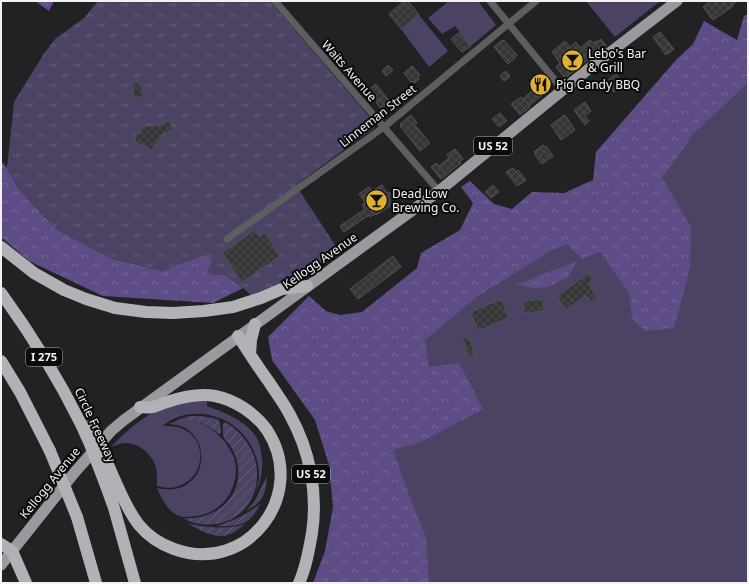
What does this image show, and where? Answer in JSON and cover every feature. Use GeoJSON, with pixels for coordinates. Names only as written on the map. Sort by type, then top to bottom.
{"type":"FeatureCollection","features":[{"type":"Feature","properties":{"kind":"highway"},"geometry":{"type":"LineString","coordinates":[[1,247],[34,273],[64,290],[86,299],[116,308],[146,312],[173,313],[233,307],[261,298],[282,289],[307,286]]}},
{"type":"Feature","properties":{"kind":"highway","name":"Circle Freeway"},"geometry":{"type":"LineString","coordinates":[[1,293],[17,314],[84,421],[90,444],[109,479],[116,515],[135,583]]}},
{"type":"Feature","properties":{"kind":"highway"},"geometry":{"type":"LineString","coordinates":[[250,354],[251,340],[255,324]]}},
{"type":"Feature","properties":{"kind":"highway","name":"US 52"},"geometry":{"type":"LineString","coordinates":[[238,336],[290,414],[306,452],[313,484],[314,517],[310,546],[299,583]]}},
{"type":"Feature","properties":{"kind":"highway"},"geometry":{"type":"LineString","coordinates":[[1,361],[20,392],[50,451],[77,516],[96,583]]}},
{"type":"Feature","properties":{"kind":"highway"},"geometry":{"type":"LineString","coordinates":[[109,479],[139,525],[156,541],[184,552],[202,555],[228,550],[241,544],[264,524],[275,504],[279,490],[280,472],[274,443],[265,427],[258,419],[244,408],[228,400],[215,396],[200,395],[170,400],[153,407],[140,407]]}},
{"type":"Feature","properties":{"kind":"highway"},"geometry":{"type":"LineString","coordinates":[[1,544],[12,551],[26,583]]}},
{"type":"Feature","properties":{"kind":"main road","name":"Kellogg Avenue"},"geometry":{"type":"LineString","coordinates":[[1,565],[75,472],[111,431],[124,420],[439,191],[597,62],[678,1]]}},
{"type":"Feature","properties":{"kind":"street","name":"Waits Avenue"},"geometry":{"type":"LineString","coordinates":[[275,1],[439,191]]}},
{"type":"Feature","properties":{"kind":"street"},"geometry":{"type":"LineString","coordinates":[[490,1],[563,90]]}},
{"type":"Feature","properties":{"kind":"street","name":"Linneman Street"},"geometry":{"type":"LineString","coordinates":[[227,239],[384,127],[536,1]]}},
{"type":"Feature","properties":{"kind":"green space"},"geometry":{"type":"Polygon","coordinates":[[[35,1],[54,1],[49,11],[35,1]]]}},
{"type":"Feature","properties":{"kind":"green space"},"geometry":{"type":"Polygon","coordinates":[[[98,1],[270,1],[373,121],[375,127],[296,185],[339,251],[301,276],[254,298],[225,275],[207,275],[213,259],[203,255],[162,271],[110,258],[56,229],[18,188],[7,168],[14,102],[45,52],[55,39],[84,18],[98,1]]]}},
{"type":"Feature","properties":{"kind":"green space"},"geometry":{"type":"Polygon","coordinates":[[[449,1],[478,1],[496,25],[471,46],[455,26],[442,34],[428,18],[449,1]]]}},
{"type":"Feature","properties":{"kind":"green space"},"geometry":{"type":"Polygon","coordinates":[[[586,1],[660,1],[615,37],[586,1]]]}},
{"type":"Feature","properties":{"kind":"green space"},"geometry":{"type":"Polygon","coordinates":[[[748,14],[748,83],[693,134],[662,178],[691,227],[690,268],[674,328],[645,331],[632,319],[629,293],[600,252],[582,259],[567,244],[550,251],[478,296],[425,340],[429,367],[459,363],[483,409],[421,442],[393,450],[426,537],[429,583],[313,583],[325,551],[333,507],[329,465],[315,420],[272,360],[268,337],[309,296],[326,311],[340,315],[362,312],[417,268],[421,253],[460,230],[473,203],[461,187],[470,181],[494,204],[512,209],[532,192],[564,193],[593,180],[596,152],[676,60],[693,44],[704,21],[737,40],[744,16],[748,14]]]}},
{"type":"Feature","properties":{"kind":"green space"},"geometry":{"type":"Polygon","coordinates":[[[419,15],[448,51],[429,67],[401,29],[419,15]]]}},
{"type":"Feature","properties":{"kind":"green space"},"geometry":{"type":"Polygon","coordinates":[[[748,70],[748,583],[383,583],[399,353],[748,70]]]}},
{"type":"Feature","properties":{"kind":"green space"},"geometry":{"type":"Polygon","coordinates":[[[1,161],[7,168],[18,188],[56,229],[110,258],[162,271],[203,255],[213,259],[207,275],[225,275],[243,288],[213,303],[103,296],[29,261],[1,237],[1,161]]]}},
{"type":"Feature","properties":{"kind":"green space"},"geometry":{"type":"Polygon","coordinates":[[[577,261],[568,277],[548,287],[535,288],[516,285],[577,261]]]}},
{"type":"Feature","properties":{"kind":"green space"},"geometry":{"type":"Polygon","coordinates":[[[205,400],[207,402],[207,406],[238,420],[256,436],[260,447],[262,462],[261,475],[256,492],[259,480],[258,467],[256,455],[250,444],[235,426],[213,416],[200,414],[185,415],[171,420],[163,426],[179,427],[190,433],[197,441],[200,450],[198,469],[193,477],[185,483],[173,488],[157,486],[156,467],[152,458],[141,447],[126,443],[111,447],[132,427],[148,415],[165,406],[178,402],[205,400]]]}},
{"type":"Feature","properties":{"kind":"green space"},"geometry":{"type":"Polygon","coordinates":[[[189,416],[201,416],[218,419],[221,433],[219,434],[207,426],[196,422],[183,421],[170,423],[189,416]]]}},
{"type":"Feature","properties":{"kind":"green space"},"geometry":{"type":"Polygon","coordinates":[[[189,420],[200,423],[209,428],[225,442],[234,458],[236,468],[233,488],[222,504],[205,514],[183,517],[173,513],[170,510],[157,488],[176,489],[184,486],[197,475],[201,457],[200,447],[197,440],[186,428],[168,424],[189,420]]]}},
{"type":"Feature","properties":{"kind":"green space"},"geometry":{"type":"Polygon","coordinates":[[[225,422],[241,435],[252,451],[256,462],[257,473],[253,495],[241,512],[232,519],[221,523],[211,524],[192,522],[183,518],[195,518],[217,511],[232,495],[237,485],[238,474],[235,454],[223,436],[223,424],[225,422]]]}},
{"type":"Feature","properties":{"kind":"green space"},"geometry":{"type":"Polygon","coordinates":[[[267,476],[266,488],[260,501],[246,511],[254,502],[267,476]]]}},
{"type":"Feature","properties":{"kind":"green space"},"geometry":{"type":"Polygon","coordinates":[[[261,503],[247,521],[235,526],[217,526],[240,517],[261,503]]]}},
{"type":"Feature","properties":{"kind":"green space"},"geometry":{"type":"Polygon","coordinates":[[[188,523],[199,526],[219,528],[245,524],[228,535],[218,536],[207,533],[188,523]]]}},
{"type":"Feature","properties":{"kind":"building"},"geometry":{"type":"Polygon","coordinates":[[[404,1],[408,1],[419,15],[401,29],[389,14],[404,1]]]}},
{"type":"Feature","properties":{"kind":"building"},"geometry":{"type":"Polygon","coordinates":[[[711,1],[737,1],[732,5],[733,6],[713,20],[703,7],[711,1]]]}},
{"type":"Feature","properties":{"kind":"building"},"geometry":{"type":"Polygon","coordinates":[[[460,32],[471,46],[462,52],[451,39],[460,32]]]}},
{"type":"Feature","properties":{"kind":"building"},"geometry":{"type":"Polygon","coordinates":[[[660,32],[674,49],[666,55],[653,37],[660,32]]]}},
{"type":"Feature","properties":{"kind":"building","name":"Lebo's Bar & Grill"},"geometry":{"type":"Polygon","coordinates":[[[601,39],[606,45],[565,78],[556,67],[560,63],[552,52],[565,41],[570,47],[576,42],[580,48],[590,40],[593,43],[601,39]]]}},
{"type":"Feature","properties":{"kind":"building"},"geometry":{"type":"Polygon","coordinates":[[[504,40],[517,55],[508,64],[494,47],[504,40]]]}},
{"type":"Feature","properties":{"kind":"building"},"geometry":{"type":"Polygon","coordinates":[[[388,65],[393,70],[386,76],[382,71],[388,65]]]}},
{"type":"Feature","properties":{"kind":"building"},"geometry":{"type":"Polygon","coordinates":[[[412,66],[420,75],[418,77],[419,79],[414,83],[413,81],[411,82],[404,73],[412,66]]]}},
{"type":"Feature","properties":{"kind":"building"},"geometry":{"type":"Polygon","coordinates":[[[506,71],[510,77],[504,81],[500,76],[506,71]]]}},
{"type":"Feature","properties":{"kind":"building"},"geometry":{"type":"Polygon","coordinates":[[[616,74],[625,86],[621,90],[619,88],[614,92],[607,81],[616,74]]]}},
{"type":"Feature","properties":{"kind":"building"},"geometry":{"type":"Polygon","coordinates":[[[537,75],[549,89],[520,115],[511,104],[521,97],[523,99],[535,88],[533,86],[535,85],[531,80],[537,75]]]}},
{"type":"Feature","properties":{"kind":"building"},"geometry":{"type":"Polygon","coordinates":[[[140,82],[143,96],[134,98],[132,83],[140,82]]]}},
{"type":"Feature","properties":{"kind":"building"},"geometry":{"type":"Polygon","coordinates":[[[376,84],[390,102],[381,109],[376,102],[378,101],[369,89],[376,84]]]}},
{"type":"Feature","properties":{"kind":"building"},"geometry":{"type":"Polygon","coordinates":[[[585,102],[591,111],[585,116],[589,121],[585,125],[574,110],[585,102]]]}},
{"type":"Feature","properties":{"kind":"building"},"geometry":{"type":"Polygon","coordinates":[[[500,113],[507,121],[499,127],[492,119],[500,113]]]}},
{"type":"Feature","properties":{"kind":"building"},"geometry":{"type":"Polygon","coordinates":[[[411,115],[417,123],[415,125],[430,143],[420,151],[400,126],[400,124],[411,115]]]}},
{"type":"Feature","properties":{"kind":"building"},"geometry":{"type":"Polygon","coordinates":[[[565,115],[575,130],[561,140],[551,125],[565,115]]]}},
{"type":"Feature","properties":{"kind":"building"},"geometry":{"type":"Polygon","coordinates":[[[169,121],[173,129],[162,135],[151,150],[135,141],[136,133],[140,134],[141,127],[158,126],[169,121]]]}},
{"type":"Feature","properties":{"kind":"building"},"geometry":{"type":"Polygon","coordinates":[[[543,145],[545,147],[546,146],[553,156],[542,164],[534,152],[543,145]]]}},
{"type":"Feature","properties":{"kind":"building"},"geometry":{"type":"Polygon","coordinates":[[[455,149],[463,159],[460,161],[461,163],[441,179],[431,167],[436,163],[439,166],[449,158],[447,155],[455,149]]]}},
{"type":"Feature","properties":{"kind":"building"},"geometry":{"type":"Polygon","coordinates":[[[513,168],[516,172],[518,170],[526,180],[517,186],[506,172],[513,168]]]}},
{"type":"Feature","properties":{"kind":"building","name":"Dead Low Brewing Co."},"geometry":{"type":"Polygon","coordinates":[[[382,185],[387,193],[389,192],[393,197],[390,200],[390,206],[376,215],[375,214],[370,217],[369,215],[344,232],[340,226],[365,209],[362,205],[365,202],[359,194],[369,187],[372,191],[382,185]]]}},
{"type":"Feature","properties":{"kind":"building"},"geometry":{"type":"Polygon","coordinates":[[[493,185],[499,192],[491,198],[485,192],[493,185]]]}},
{"type":"Feature","properties":{"kind":"building"},"geometry":{"type":"Polygon","coordinates":[[[255,230],[259,236],[265,233],[280,256],[242,282],[222,253],[255,230]]]}},
{"type":"Feature","properties":{"kind":"building"},"geometry":{"type":"Polygon","coordinates":[[[393,256],[401,267],[358,299],[350,289],[393,256]]]}},
{"type":"Feature","properties":{"kind":"building"},"geometry":{"type":"Polygon","coordinates":[[[589,273],[593,280],[588,284],[597,297],[591,302],[586,295],[566,310],[557,296],[589,273]]]}},
{"type":"Feature","properties":{"kind":"building"},"geometry":{"type":"Polygon","coordinates":[[[501,299],[509,318],[478,331],[471,312],[501,299]]]}},
{"type":"Feature","properties":{"kind":"building"},"geometry":{"type":"Polygon","coordinates":[[[543,299],[544,311],[524,313],[523,301],[543,299]]]}},
{"type":"Feature","properties":{"kind":"building"},"geometry":{"type":"Polygon","coordinates":[[[469,337],[475,355],[469,357],[463,339],[469,337]]]}},
{"type":"Feature","properties":{"kind":"place","name":"Lebo's Bar & Grill"},"geometry":{"type":"Point","coordinates":[572,61]}},
{"type":"Feature","properties":{"kind":"place","name":"Pig Candy BBQ"},"geometry":{"type":"Point","coordinates":[540,85]}},
{"type":"Feature","properties":{"kind":"place","name":"Dead Low Brewing Co."},"geometry":{"type":"Point","coordinates":[377,201]}}]}
